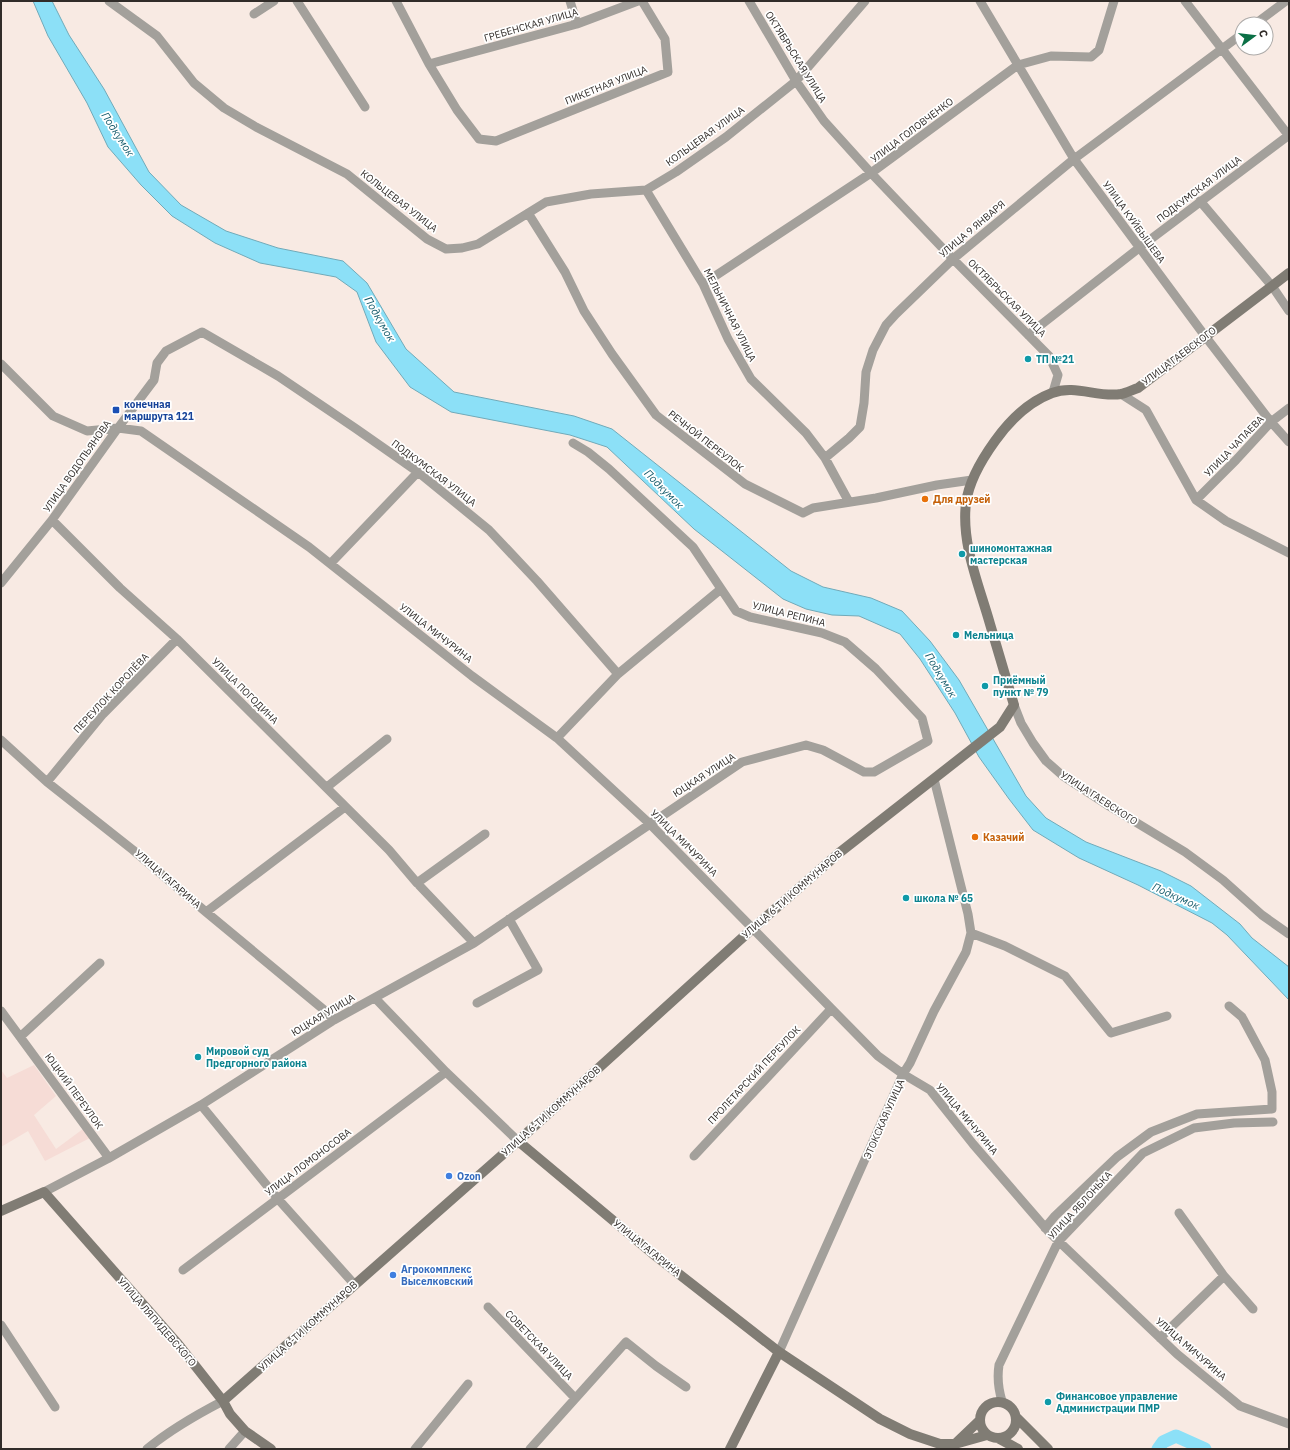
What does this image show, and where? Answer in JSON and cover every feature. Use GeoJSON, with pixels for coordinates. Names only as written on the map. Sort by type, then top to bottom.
{"type":"FeatureCollection","features":[{"type":"Feature","properties":{"kind":"main road","name":"УЛИЦА ГАЕВСКОГО"},"geometry":{"type":"LineString","coordinates":[[1014,705],[969,551],[965,521],[966,502],[972,480],[983,458],[1012,418],[1030,403],[1053,392],[1070,389],[1099,394],[1121,394],[1138,388],[1289,273]]}},
{"type":"Feature","properties":{"kind":"main road","name":"УЛИЦА 6-ТИ КОММУНАРОВ"},"geometry":{"type":"LineString","coordinates":[[224,1401],[518,1141],[752,929],[839,853],[1000,727],[1014,705]]}},
{"type":"Feature","properties":{"kind":"main road","name":"УЛИЦА ГАГАРИНА"},"geometry":{"type":"LineString","coordinates":[[518,1141],[652,1253],[779,1352],[880,1419],[910,1434],[940,1444],[954,1446],[987,1435]]}},
{"type":"Feature","properties":{"kind":"main road"},"geometry":{"type":"LineString","coordinates":[[1,1211],[44,1192]]}},
{"type":"Feature","properties":{"kind":"main road","name":"УЛИЦА ЛЯПИДЕВСКОГО"},"geometry":{"type":"LineString","coordinates":[[44,1192],[178,1344],[224,1401],[230,1414],[245,1431],[271,1449]]}},
{"type":"Feature","properties":{"kind":"main road","name":"ЭТОКСКАЯ УЛИЦА"},"geometry":{"type":"LineString","coordinates":[[730,1449],[779,1352]]}},
{"type":"Feature","properties":{"kind":"main road"},"geometry":{"type":"LineString","coordinates":[[954,1446],[979,1421],[981,1412],[986,1405],[994,1401],[1002,1401],[1009,1405],[1017,1418],[1048,1449]]}},
{"type":"Feature","properties":{"kind":"main road"},"geometry":{"type":"LineString","coordinates":[[998,1438],[1003,1438],[1012,1432],[1017,1418]]}},
{"type":"Feature","properties":{"kind":"main road"},"geometry":{"type":"LineString","coordinates":[[979,1421],[982,1429],[987,1435],[998,1438],[1018,1449]]}},
{"type":"Feature","properties":{"kind":"street","name":"КОЛЬЦЕВАЯ УЛИЦА"},"geometry":{"type":"LineString","coordinates":[[109,1],[157,36],[194,84],[224,108],[256,127],[347,174],[426,239],[446,248],[462,248],[478,244],[546,202],[591,194],[646,190],[676,172],[726,137],[796,81],[865,1]]}},
{"type":"Feature","properties":{"kind":"street"},"geometry":{"type":"LineString","coordinates":[[254,14],[274,1]]}},
{"type":"Feature","properties":{"kind":"street"},"geometry":{"type":"LineString","coordinates":[[297,1],[365,107]]}},
{"type":"Feature","properties":{"kind":"street"},"geometry":{"type":"LineString","coordinates":[[396,1],[429,64]]}},
{"type":"Feature","properties":{"kind":"street"},"geometry":{"type":"LineString","coordinates":[[570,1],[577,24]]}},
{"type":"Feature","properties":{"kind":"street","name":"ГРЕБЕНСКАЯ УЛИЦА"},"geometry":{"type":"LineString","coordinates":[[429,64],[577,24],[638,1]]}},
{"type":"Feature","properties":{"kind":"street","name":"ПИКЕТНАЯ УЛИЦА"},"geometry":{"type":"LineString","coordinates":[[429,64],[457,110],[479,139],[496,141],[668,72],[665,39],[642,1]]}},
{"type":"Feature","properties":{"kind":"street","name":"ОКТЯБРЬСКАЯ УЛИЦА"},"geometry":{"type":"LineString","coordinates":[[749,1],[796,81],[824,121],[871,173],[1049,356],[1058,375],[1053,392]]}},
{"type":"Feature","properties":{"kind":"street","name":"УЛИЦА КУЙБЫШЕВА"},"geometry":{"type":"LineString","coordinates":[[980,1],[1074,159],[1205,336],[1271,422],[1289,442]]}},
{"type":"Feature","properties":{"kind":"street","name":"УЛИЦА ГОЛОВЧЕНКО"},"geometry":{"type":"LineString","coordinates":[[703,284],[871,173],[1018,65],[1050,56],[1091,57],[1099,50],[1114,1]]}},
{"type":"Feature","properties":{"kind":"street"},"geometry":{"type":"LineString","coordinates":[[1185,1],[1289,135]]}},
{"type":"Feature","properties":{"kind":"street"},"geometry":{"type":"LineString","coordinates":[[1266,16],[1286,1]]}},
{"type":"Feature","properties":{"kind":"street","name":"УЛИЦА 9 ЯНВАРЯ"},"geometry":{"type":"LineString","coordinates":[[825,458],[860,427],[864,403],[866,372],[873,350],[886,325],[896,314],[953,258],[1074,159],[1234,40]]}},
{"type":"Feature","properties":{"kind":"street","name":"ПОДКУМСКАЯ УЛИЦА"},"geometry":{"type":"LineString","coordinates":[[1028,335],[1200,201],[1289,135]]}},
{"type":"Feature","properties":{"kind":"street","name":"МЕЛЬНИЧНАЯ УЛИЦА"},"geometry":{"type":"LineString","coordinates":[[646,190],[703,284],[728,339],[751,379],[806,433],[825,458]]}},
{"type":"Feature","properties":{"kind":"street"},"geometry":{"type":"LineString","coordinates":[[1200,201],[1272,286],[1289,310]]}},
{"type":"Feature","properties":{"kind":"street","name":"РЕЧНОЙ ПЕРЕУЛОК"},"geometry":{"type":"LineString","coordinates":[[528,213],[565,272],[584,311],[612,354],[656,416],[745,484],[803,513],[813,508],[972,480]]}},
{"type":"Feature","properties":{"kind":"street","name":"ПОДКУМСКАЯ УЛИЦА"},"geometry":{"type":"LineString","coordinates":[[202,332],[278,376],[418,472],[490,530],[537,581],[618,674]]}},
{"type":"Feature","properties":{"kind":"street","name":"УЛИЦА ВОДОПЬЯНОВА"},"geometry":{"type":"LineString","coordinates":[[1,583],[52,520],[154,380],[157,363],[166,351],[202,332]]}},
{"type":"Feature","properties":{"kind":"street","name":"УЛИЦА МИЧУРИНА"},"geometry":{"type":"LineString","coordinates":[[1,364],[53,416],[87,431],[118,428],[141,431],[309,546],[467,672],[557,738],[650,824],[878,1056],[930,1090],[973,1144],[1058,1242],[1177,1354],[1240,1406],[1289,1424]]}},
{"type":"Feature","properties":{"kind":"street"},"geometry":{"type":"LineString","coordinates":[[1121,394],[1146,410],[1196,500],[1226,521],[1289,553]]}},
{"type":"Feature","properties":{"kind":"street","name":"УЛИЦА ЧАПАЕВА"},"geometry":{"type":"LineString","coordinates":[[1196,500],[1271,422],[1289,408]]}},
{"type":"Feature","properties":{"kind":"street","name":"УЛИЦА РЕПИНА"},"geometry":{"type":"LineString","coordinates":[[573,443],[588,452],[609,469],[693,547],[736,611],[750,617],[822,633],[846,642],[876,669],[922,718],[928,741]]}},
{"type":"Feature","properties":{"kind":"street"},"geometry":{"type":"LineString","coordinates":[[825,458],[849,502]]}},
{"type":"Feature","properties":{"kind":"street"},"geometry":{"type":"LineString","coordinates":[[331,563],[418,472]]}},
{"type":"Feature","properties":{"kind":"street","name":"УЛИЦА ПОГОДИНА"},"geometry":{"type":"LineString","coordinates":[[52,520],[120,588],[177,639],[327,787],[389,850],[417,883],[474,943]]}},
{"type":"Feature","properties":{"kind":"street"},"geometry":{"type":"LineString","coordinates":[[557,738],[618,674],[721,588]]}},
{"type":"Feature","properties":{"kind":"street","name":"ПЕРЕУЛОК КОРОЛЁВА"},"geometry":{"type":"LineString","coordinates":[[47,782],[103,714],[177,639]]}},
{"type":"Feature","properties":{"kind":"street","name":"УЛИЦА ГАЕВСКОГО"},"geometry":{"type":"LineString","coordinates":[[1014,705],[1021,723],[1033,743],[1046,761],[1063,776],[1185,852],[1223,880],[1262,915],[1289,934]]}},
{"type":"Feature","properties":{"kind":"street","name":"УЛИЦА ГАГАРИНА"},"geometry":{"type":"LineString","coordinates":[[1,740],[47,782],[133,850],[323,1009],[334,1020]]}},
{"type":"Feature","properties":{"kind":"street"},"geometry":{"type":"LineString","coordinates":[[327,787],[387,740]]}},
{"type":"Feature","properties":{"kind":"street","name":"ЮЦКАЯ УЛИЦА"},"geometry":{"type":"LineString","coordinates":[[44,1192],[109,1158],[201,1105],[334,1020],[474,943],[742,762],[806,746],[823,750],[864,772],[874,772],[928,741]]}},
{"type":"Feature","properties":{"kind":"street","name":"ЭТОКСКАЯ УЛИЦА"},"geometry":{"type":"LineString","coordinates":[[779,1352],[904,1074],[934,1011],[966,952],[971,933],[968,914],[934,779]]}},
{"type":"Feature","properties":{"kind":"street"},"geometry":{"type":"LineString","coordinates":[[206,912],[345,806]]}},
{"type":"Feature","properties":{"kind":"street"},"geometry":{"type":"LineString","coordinates":[[417,883],[485,834]]}},
{"type":"Feature","properties":{"kind":"street"},"geometry":{"type":"LineString","coordinates":[[477,1003],[538,970],[510,919]]}},
{"type":"Feature","properties":{"kind":"street"},"geometry":{"type":"LineString","coordinates":[[971,933],[1005,946],[1065,976],[1111,1033],[1167,1016]]}},
{"type":"Feature","properties":{"kind":"street"},"geometry":{"type":"LineString","coordinates":[[20,1037],[100,963]]}},
{"type":"Feature","properties":{"kind":"street","name":"УЛИЦА ГАГАРИНА"},"geometry":{"type":"LineString","coordinates":[[375,998],[446,1072],[518,1141]]}},
{"type":"Feature","properties":{"kind":"street","name":"УЛИЦА ЯБЛОНЬКА"},"geometry":{"type":"LineString","coordinates":[[1045,1228],[1055,1216],[1117,1157],[1151,1132],[1197,1114],[1272,1109],[1272,1092],[1265,1060],[1242,1017],[1229,1006]]}},
{"type":"Feature","properties":{"kind":"street","name":"ПРОЛЕТАРСКИЙ ПЕРЕУЛОК"},"geometry":{"type":"LineString","coordinates":[[694,1156],[831,1009]]}},
{"type":"Feature","properties":{"kind":"street","name":"ЮЦКИЙ ПЕРЕУЛОК"},"geometry":{"type":"LineString","coordinates":[[1,1011],[109,1158]]}},
{"type":"Feature","properties":{"kind":"street","name":"УЛИЦА ЛОМОНОСОВА"},"geometry":{"type":"LineString","coordinates":[[183,1270],[446,1072]]}},
{"type":"Feature","properties":{"kind":"street"},"geometry":{"type":"LineString","coordinates":[[201,1105],[278,1199],[355,1285]]}},
{"type":"Feature","properties":{"kind":"street","name":"УЛИЦА ЯБЛОНЬКА"},"geometry":{"type":"LineString","coordinates":[[1002,1401],[997,1376],[999,1364],[1058,1242],[1143,1153],[1194,1128],[1234,1122],[1273,1122]]}},
{"type":"Feature","properties":{"kind":"street"},"geometry":{"type":"LineString","coordinates":[[1179,1213],[1224,1276],[1253,1309]]}},
{"type":"Feature","properties":{"kind":"street"},"geometry":{"type":"LineString","coordinates":[[1160,1338],[1224,1276]]}},
{"type":"Feature","properties":{"kind":"street","name":"СОВЕТСКАЯ УЛИЦА"},"geometry":{"type":"LineString","coordinates":[[488,1307],[575,1398]]}},
{"type":"Feature","properties":{"kind":"street"},"geometry":{"type":"LineString","coordinates":[[1,1325],[55,1407]]}},
{"type":"Feature","properties":{"kind":"street"},"geometry":{"type":"LineString","coordinates":[[530,1449],[626,1342],[662,1371],[686,1387]]}},
{"type":"Feature","properties":{"kind":"street"},"geometry":{"type":"LineString","coordinates":[[415,1449],[468,1384]]}},
{"type":"Feature","properties":{"kind":"street","name":"УЛИЦА 6-ТИ КОММУНАРОВ"},"geometry":{"type":"LineString","coordinates":[[147,1449],[185,1421],[224,1401]]}},
{"type":"Feature","properties":{"kind":"street"},"geometry":{"type":"LineString","coordinates":[[229,1449],[245,1431]]}},
{"type":"Feature","properties":{"kind":"shaded area"},"geometry":{"type":"Polygon","coordinates":[[[34,1065],[56,1096],[34,1115],[56,1149],[83,1129],[90,1138],[45,1161],[28,1131],[1,1147],[1,1070],[7,1078],[34,1065]]]}},
{"type":"Feature","properties":{"kind":"water","name":"Подкумок"},"geometry":{"type":"Polygon","coordinates":[[[33,1],[52,1],[69,35],[104,89],[149,172],[181,205],[226,231],[278,248],[343,261],[367,283],[406,349],[454,392],[574,416],[612,429],[791,571],[823,587],[871,598],[902,611],[930,641],[959,680],[1026,796],[1046,818],[1086,842],[1161,871],[1191,886],[1240,924],[1252,938],[1289,967],[1289,1000],[1227,935],[1212,923],[1138,885],[1079,858],[1033,830],[979,757],[955,713],[920,659],[900,634],[859,616],[832,615],[806,609],[783,599],[694,529],[607,447],[570,435],[451,412],[410,387],[376,342],[357,292],[336,277],[260,263],[215,243],[172,216],[141,185],[108,147],[87,103],[48,36],[33,1]]]}},
{"type":"Feature","properties":{"kind":"waterway"},"geometry":{"type":"LineString","coordinates":[[1158,1449],[1163,1442],[1176,1436],[1205,1449]]}},
{"type":"Feature","properties":{"kind":"place","name":"ТП №21"},"geometry":{"type":"Point","coordinates":[1028,359]}},
{"type":"Feature","properties":{"kind":"place","name":"конечная маршрута 121"},"geometry":{"type":"Point","coordinates":[116,410]}},
{"type":"Feature","properties":{"kind":"place","name":"Для друзей"},"geometry":{"type":"Point","coordinates":[925,499]}},
{"type":"Feature","properties":{"kind":"place","name":"шиномонтажная мастерская"},"geometry":{"type":"Point","coordinates":[962,554]}},
{"type":"Feature","properties":{"kind":"place","name":"Мельница"},"geometry":{"type":"Point","coordinates":[956,635]}},
{"type":"Feature","properties":{"kind":"place","name":"Приёмный пункт № 79"},"geometry":{"type":"Point","coordinates":[985,686]}},
{"type":"Feature","properties":{"kind":"place","name":"Казачий"},"geometry":{"type":"Point","coordinates":[975,837]}},
{"type":"Feature","properties":{"kind":"place","name":"школа № 65"},"geometry":{"type":"Point","coordinates":[906,898]}},
{"type":"Feature","properties":{"kind":"place","name":"Мировой суд Предгорного района"},"geometry":{"type":"Point","coordinates":[198,1057]}},
{"type":"Feature","properties":{"kind":"place","name":"Ozon"},"geometry":{"type":"Point","coordinates":[449,1176]}},
{"type":"Feature","properties":{"kind":"place","name":"Агрокомплекс Выселковский"},"geometry":{"type":"Point","coordinates":[393,1275]}},
{"type":"Feature","properties":{"kind":"place","name":"Финансовое управление Администрации ПМР"},"geometry":{"type":"Point","coordinates":[1048,1402]}}]}
